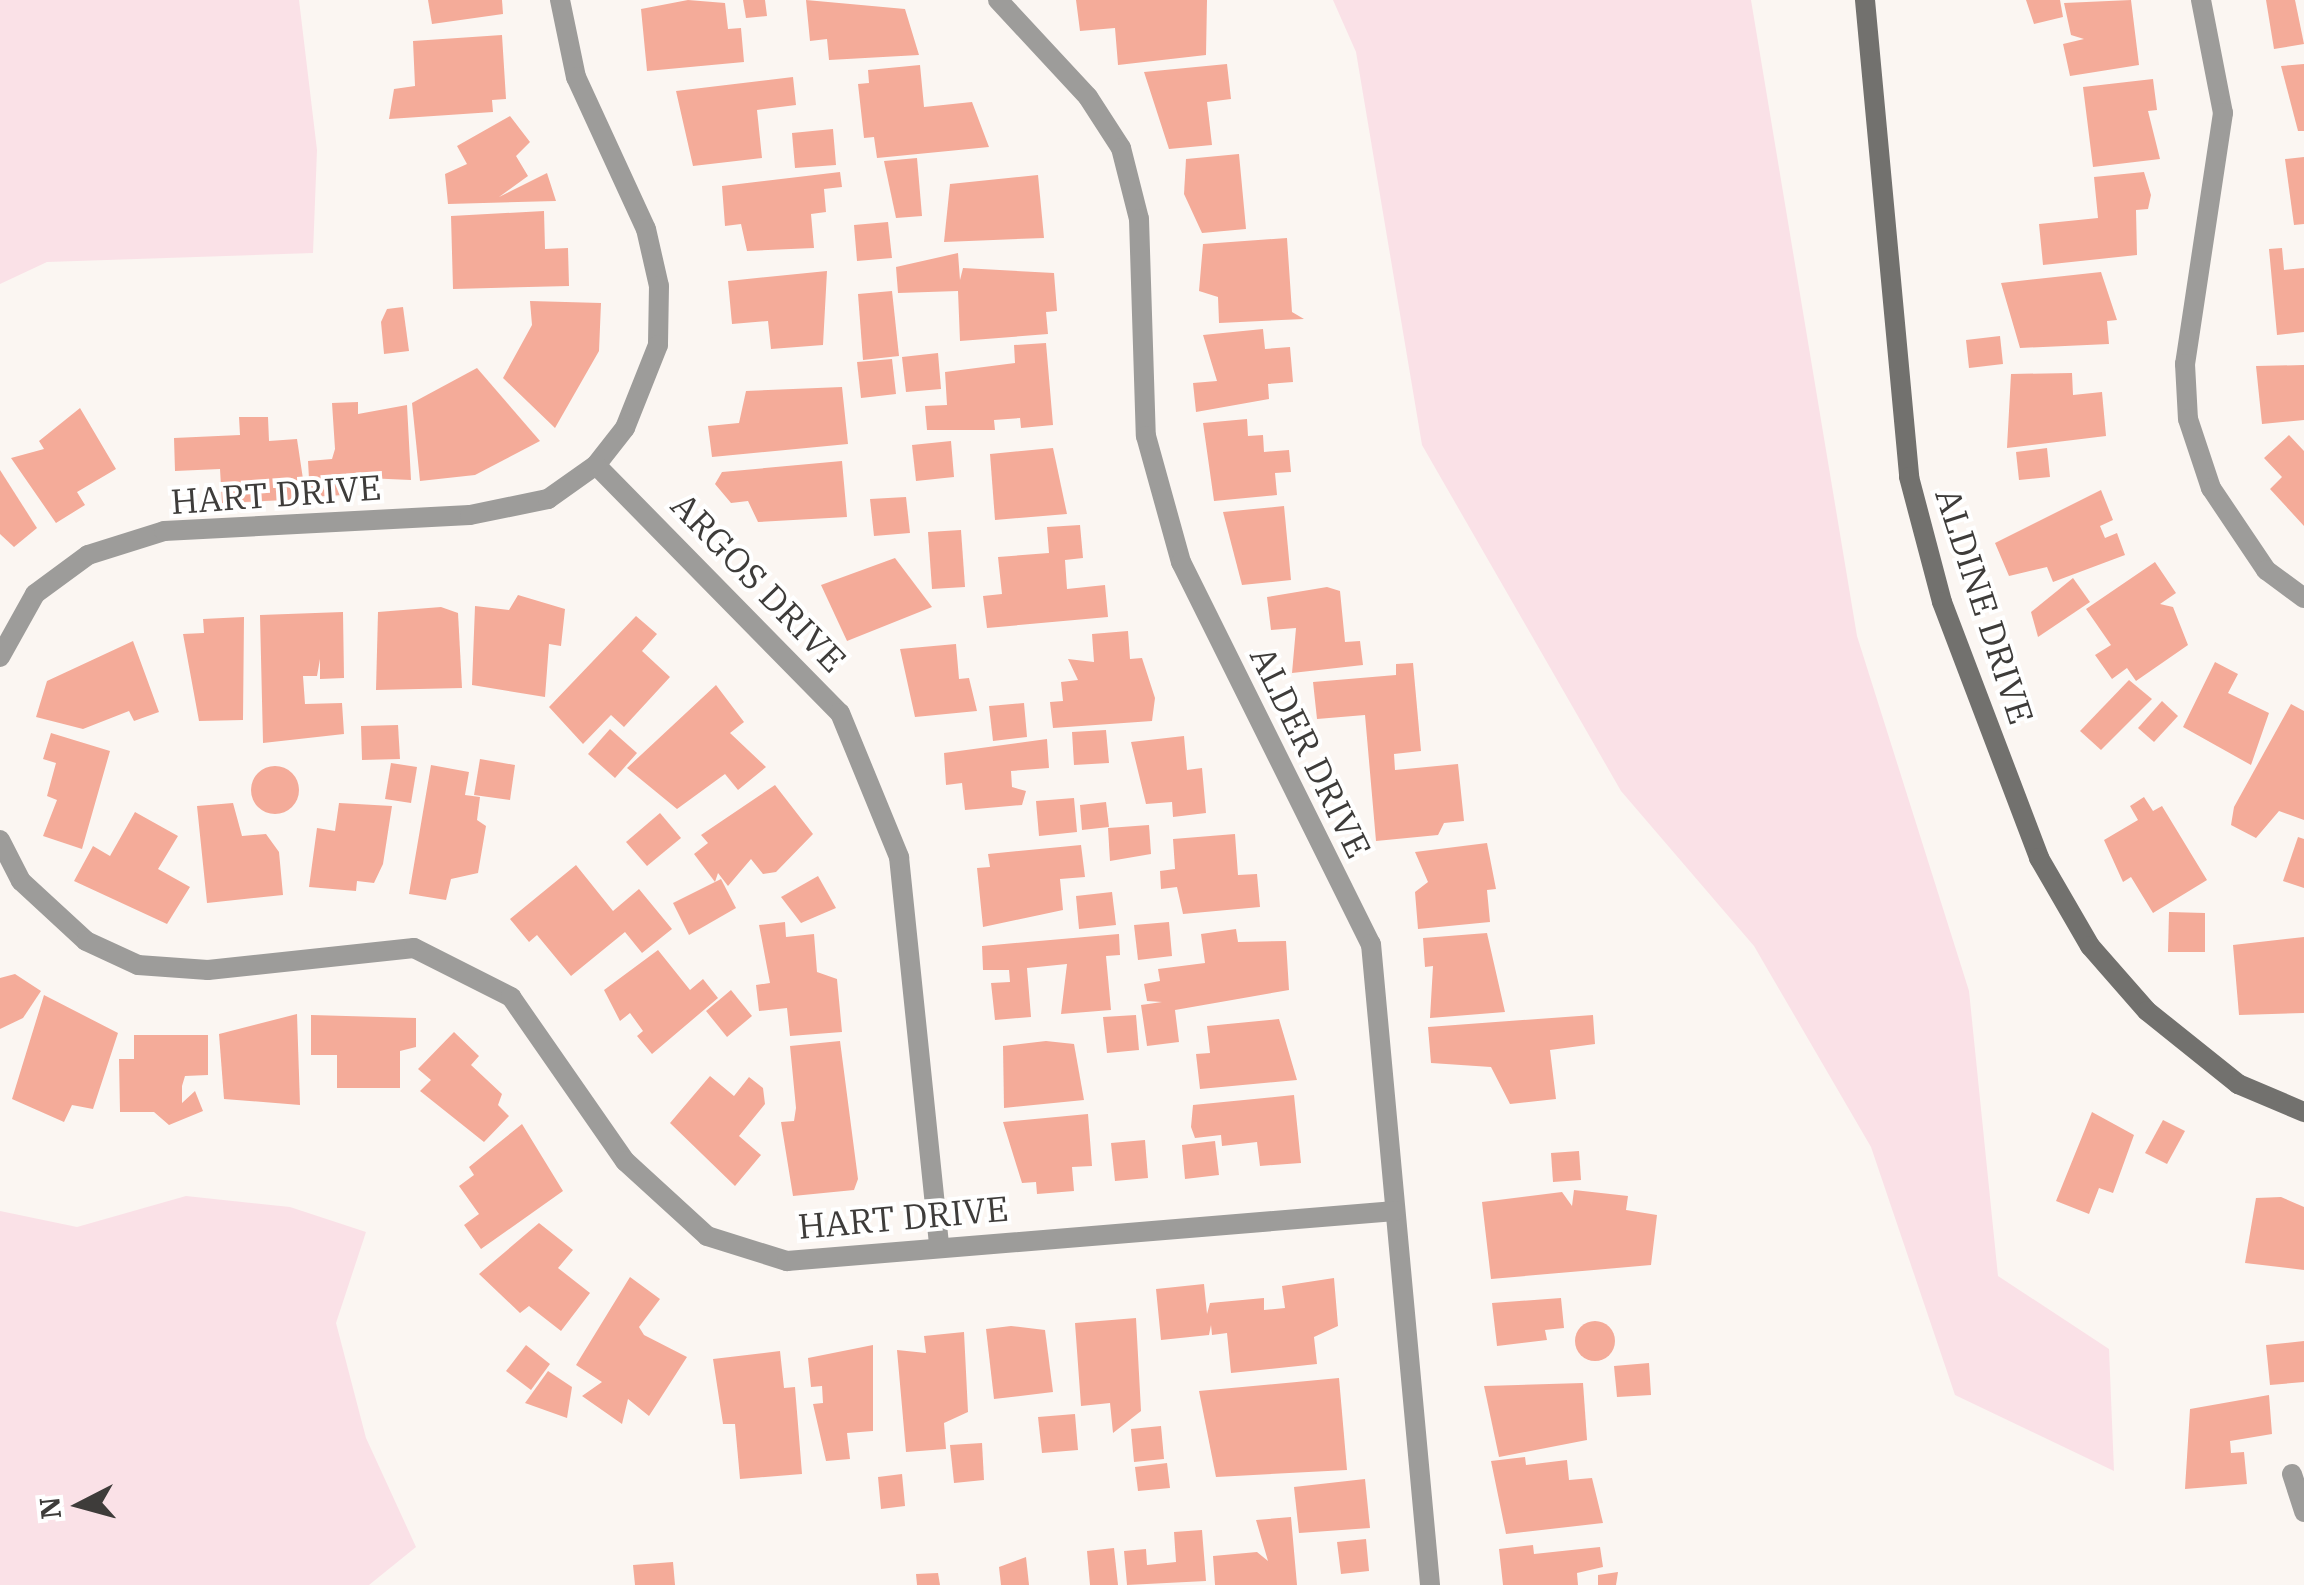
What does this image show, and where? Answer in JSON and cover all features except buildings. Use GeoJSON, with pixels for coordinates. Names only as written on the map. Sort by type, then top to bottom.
{"type":"FeatureCollection","features":[{"type":"Feature","properties":{"kind":"main road","name":"ALDINE DRIVE"},"geometry":{"type":"LineString","coordinates":[[1865,0],[1892,368],[1942,602],[2039,858],[2090,946],[2147,1011],[2238,1084],[2304,1112]]}},
{"type":"Feature","properties":{"kind":"street"},"geometry":{"type":"LineString","coordinates":[[560,0],[576,77],[646,228],[659,286],[658,345],[625,428],[596,464]]}},
{"type":"Feature","properties":{"kind":"street","name":"ALDER DRIVE"},"geometry":{"type":"LineString","coordinates":[[998,0],[1088,96],[1121,148],[1139,218],[1146,436],[1181,562],[1371,944],[1430,1585]]}},
{"type":"Feature","properties":{"kind":"street"},"geometry":{"type":"LineString","coordinates":[[2201,0],[2223,113],[2185,364],[2188,418],[2210,488],[2266,570],[2304,598]]}},
{"type":"Feature","properties":{"kind":"street","name":"HART DRIVE"},"geometry":{"type":"LineString","coordinates":[[0,656],[35,594],[88,555],[164,531],[470,515],[548,499],[596,464]]}},
{"type":"Feature","properties":{"kind":"street","name":"ARGOS DRIVE"},"geometry":{"type":"LineString","coordinates":[[596,464],[840,713],[899,856],[939,1245]]}},
{"type":"Feature","properties":{"kind":"street","name":"HART DRIVE"},"geometry":{"type":"LineString","coordinates":[[0,840],[20,881],[86,941],[138,965],[208,970],[414,948],[511,997],[625,1161],[707,1236],[786,1261],[939,1245],[1396,1211]]}},
{"type":"Feature","properties":{"kind":"street"},"geometry":{"type":"LineString","coordinates":[[2292,1474],[2304,1512]]}},
{"type":"Feature","properties":{"kind":"shaded area"},"geometry":{"type":"Polygon","coordinates":[[[0,0],[299,0],[317,150],[313,253],[47,262],[0,284],[0,0]]]}},
{"type":"Feature","properties":{"kind":"shaded area"},"geometry":{"type":"Polygon","coordinates":[[[1333,0],[1751,0],[1857,636],[1969,991],[1998,1276],[2109,1349],[2114,1471],[1955,1395],[1871,1147],[1754,946],[1621,791],[1422,445],[1356,52],[1333,0]]]}},
{"type":"Feature","properties":{"kind":"shaded area"},"geometry":{"type":"Polygon","coordinates":[[[186,1196],[290,1207],[366,1232],[336,1323],[366,1438],[416,1547],[369,1585],[0,1585],[0,1211],[77,1227],[186,1196]]]}}]}
